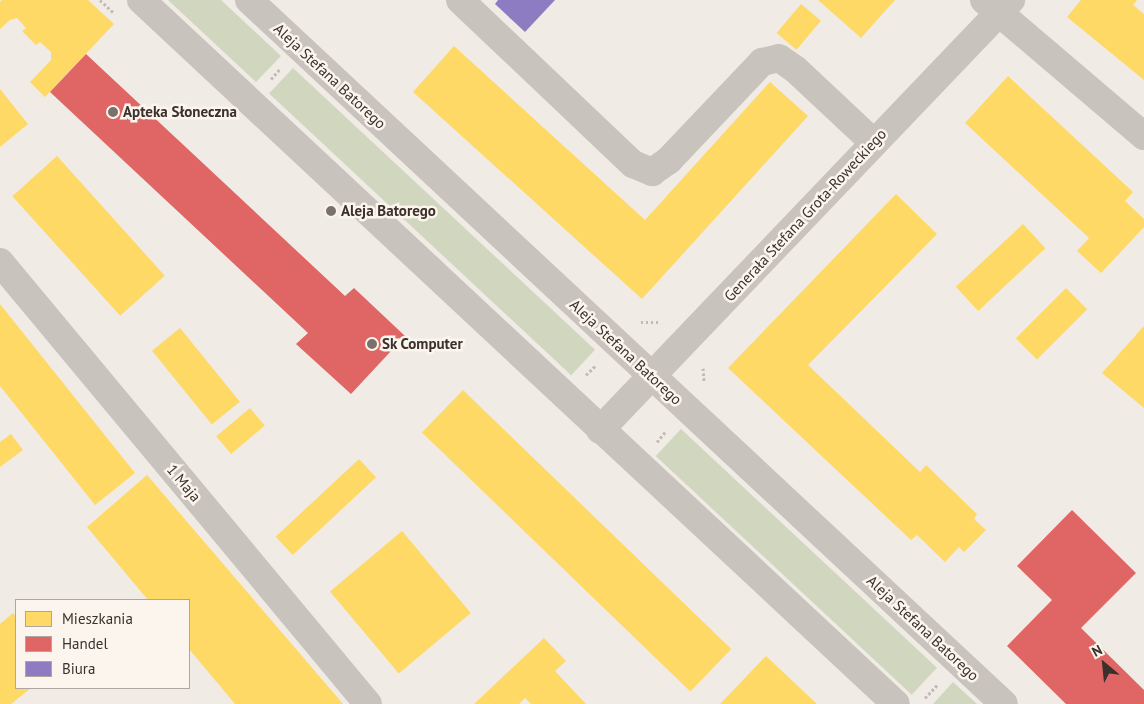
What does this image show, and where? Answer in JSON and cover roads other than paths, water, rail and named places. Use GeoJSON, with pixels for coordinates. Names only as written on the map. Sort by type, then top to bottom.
{"type":"FeatureCollection","features":[{"type":"Feature","properties":{"kind":"street"},"geometry":{"type":"LineString","coordinates":[[141,0],[600,430],[908,704]]}},
{"type":"Feature","properties":{"kind":"street","name":"Aleja Stefana Batorego"},"geometry":{"type":"LineString","coordinates":[[249,0],[1004,704]]}},
{"type":"Feature","properties":{"kind":"street"},"geometry":{"type":"LineString","coordinates":[[460,0],[634,164],[652,172],[669,160],[762,62],[778,58],[795,69],[873,142]]}},
{"type":"Feature","properties":{"kind":"street"},"geometry":{"type":"LineString","coordinates":[[998,4],[1144,136]]}},
{"type":"Feature","properties":{"kind":"street","name":"Generała Stefana Grota-Roweckiego"},"geometry":{"type":"LineString","coordinates":[[600,430],[873,142],[998,4]]}},
{"type":"Feature","properties":{"kind":"street","name":"1 Maja"},"geometry":{"type":"LineString","coordinates":[[0,262],[368,704]]}},
{"type":"Feature","properties":{"kind":"place","name":"Apteka Słoneczna"},"geometry":{"type":"Point","coordinates":[113,112]}},
{"type":"Feature","properties":{"kind":"place","name":"Aleja Batorego"},"geometry":{"type":"Point","coordinates":[331,211]}},
{"type":"Feature","properties":{"kind":"place","name":"Sk Computer"},"geometry":{"type":"Point","coordinates":[372,344]}}]}
